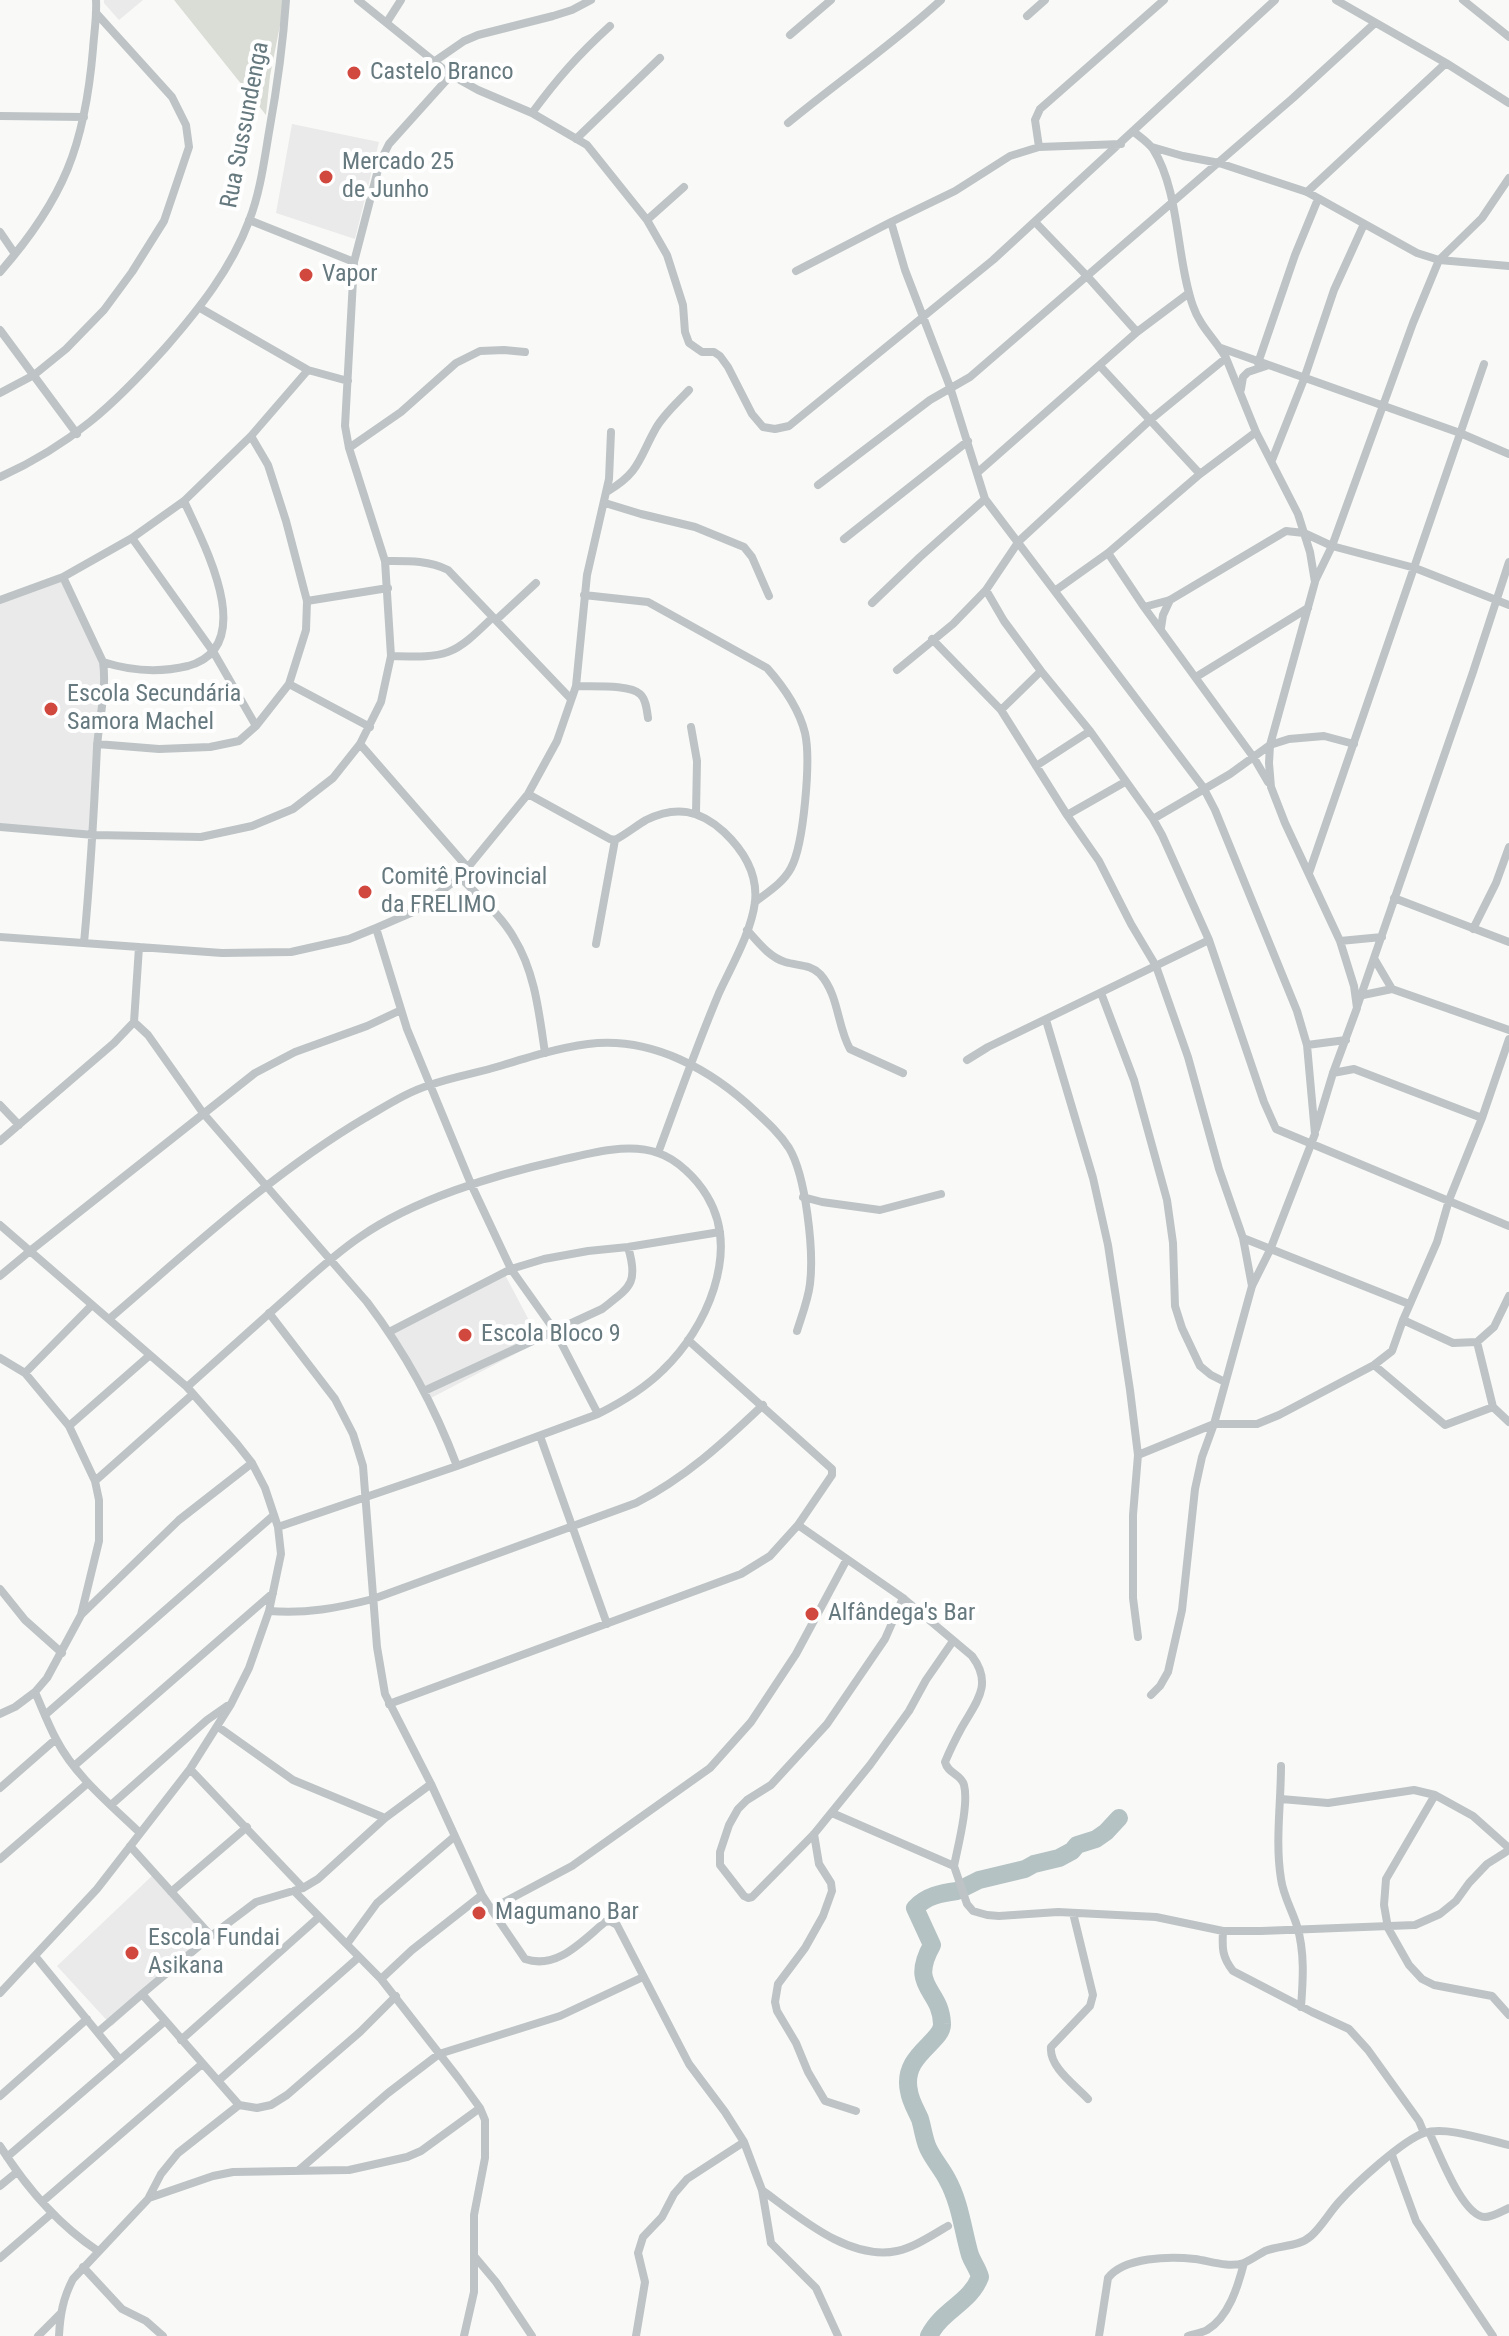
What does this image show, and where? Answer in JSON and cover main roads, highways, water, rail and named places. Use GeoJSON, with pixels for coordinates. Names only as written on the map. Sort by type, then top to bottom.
{"type":"FeatureCollection","features":[{"type":"Feature","properties":{"kind":"waterway"},"geometry":{"type":"LineString","coordinates":[[965,1887],[979,1880],[1059,1858],[1077,1845],[1096,1839],[1119,1818]]}},
{"type":"Feature","properties":{"kind":"waterway"},"geometry":{"type":"LineString","coordinates":[[929,2336],[941,2319],[970,2293],[980,2277],[970,2255],[951,2188],[927,2145],[908,2079],[916,2059],[941,2031],[942,2024],[937,2003],[924,1979],[925,1959],[932,1945],[915,1908],[934,1896],[957,1891]]}},
{"type":"Feature","properties":{"kind":"place","name":"Castelo Branco"},"geometry":{"type":"Point","coordinates":[354,73]}},
{"type":"Feature","properties":{"kind":"place","name":"Mercado 25 de Junho"},"geometry":{"type":"Point","coordinates":[326,177]}},
{"type":"Feature","properties":{"kind":"place","name":"Vapor"},"geometry":{"type":"Point","coordinates":[306,275]}},
{"type":"Feature","properties":{"kind":"place","name":"Escola Secundária Samora Machel"},"geometry":{"type":"Point","coordinates":[51,709]}},
{"type":"Feature","properties":{"kind":"place","name":"Comitê Provincial da FRELIMO"},"geometry":{"type":"Point","coordinates":[365,892]}},
{"type":"Feature","properties":{"kind":"place","name":"Escola Bloco 9"},"geometry":{"type":"Point","coordinates":[465,1335]}},
{"type":"Feature","properties":{"kind":"place","name":"Alfândega's Bar"},"geometry":{"type":"Point","coordinates":[812,1614]}},
{"type":"Feature","properties":{"kind":"place","name":"Magumano Bar"},"geometry":{"type":"Point","coordinates":[479,1913]}},
{"type":"Feature","properties":{"kind":"place","name":"Escola Fundai Asikana"},"geometry":{"type":"Point","coordinates":[132,1953]}}]}
